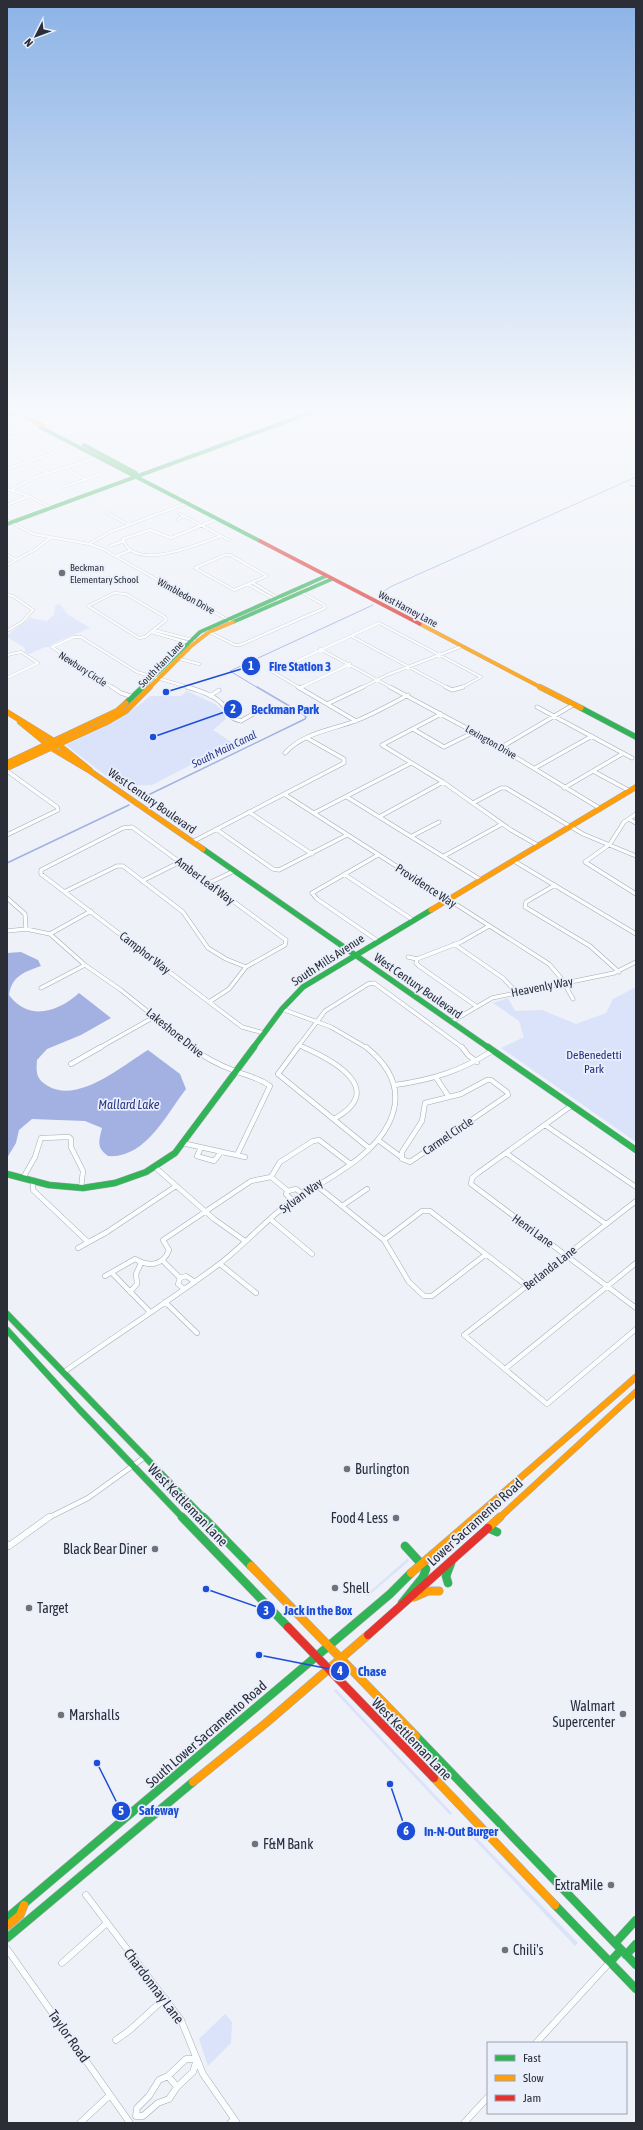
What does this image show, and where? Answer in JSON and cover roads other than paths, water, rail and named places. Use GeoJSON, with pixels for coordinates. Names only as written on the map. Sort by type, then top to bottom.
{"type":"FeatureCollection","features":[{"type":"Feature","properties":{"kind":"main road"},"geometry":{"type":"LineString","coordinates":[[8,522],[40,510]]}},
{"type":"Feature","properties":{"kind":"main road","name":"West Harney Lane"},"geometry":{"type":"LineString","coordinates":[[201,510],[636,737]]}},
{"type":"Feature","properties":{"kind":"main road","name":"South Ham Lane"},"geometry":{"type":"LineString","coordinates":[[278,599],[301,592],[329,578]]}},
{"type":"Feature","properties":{"kind":"main road","name":"South Ham Lane"},"geometry":{"type":"LineString","coordinates":[[7,763],[115,718],[136,703],[156,679],[192,642],[206,631],[329,578]]}},
{"type":"Feature","properties":{"kind":"main road","name":"South Ham Lane"},"geometry":{"type":"LineString","coordinates":[[7,768],[109,716],[180,659],[192,642]]}},
{"type":"Feature","properties":{"kind":"main road","name":"West Century Boulevard"},"geometry":{"type":"LineString","coordinates":[[7,712],[53,744],[80,760],[90,771],[354,956],[636,1150]]}},
{"type":"Feature","properties":{"kind":"main road","name":"South Mills Avenue"},"geometry":{"type":"LineString","coordinates":[[7,1174],[49,1185],[81,1188],[105,1187],[126,1182],[156,1168],[175,1153],[282,1009],[303,987],[636,787]]}},
{"type":"Feature","properties":{"kind":"main road","name":"West Kettleman Lane"},"geometry":{"type":"LineString","coordinates":[[7,1314],[342,1658],[636,1965]]}},
{"type":"Feature","properties":{"kind":"main road","name":"West Kettleman Lane"},"geometry":{"type":"LineString","coordinates":[[7,1330],[328,1669],[636,1989]]}},
{"type":"Feature","properties":{"kind":"main road","name":"Lower Sacramento Road"},"geometry":{"type":"LineString","coordinates":[[329,1645],[636,1377]]}},
{"type":"Feature","properties":{"kind":"main road","name":"Lower Sacramento Road"},"geometry":{"type":"LineString","coordinates":[[328,1669],[457,1556],[636,1392]]}},
{"type":"Feature","properties":{"kind":"main road"},"geometry":{"type":"LineString","coordinates":[[488,1528],[497,1532]]}},
{"type":"Feature","properties":{"kind":"main road"},"geometry":{"type":"LineString","coordinates":[[488,1528],[492,1536]]}},
{"type":"Feature","properties":{"kind":"main road"},"geometry":{"type":"LineString","coordinates":[[401,1606],[405,1595],[425,1574],[426,1569],[405,1546]]}},
{"type":"Feature","properties":{"kind":"main road"},"geometry":{"type":"LineString","coordinates":[[448,1583],[448,1571],[457,1556]]}},
{"type":"Feature","properties":{"kind":"main road"},"geometry":{"type":"LineString","coordinates":[[401,1606],[418,1594],[428,1591],[439,1591]]}},
{"type":"Feature","properties":{"kind":"main road","name":"South Lower Sacramento Road"},"geometry":{"type":"LineString","coordinates":[[7,1918],[329,1645]]}},
{"type":"Feature","properties":{"kind":"main road","name":"South Lower Sacramento Road"},"geometry":{"type":"LineString","coordinates":[[7,1938],[328,1669]]}},
{"type":"Feature","properties":{"kind":"main road"},"geometry":{"type":"LineString","coordinates":[[7,1926],[20,1915],[25,1903]]}},
{"type":"Feature","properties":{"kind":"main road"},"geometry":{"type":"LineString","coordinates":[[615,1943],[636,1920]]}},
{"type":"Feature","properties":{"kind":"main road"},"geometry":{"type":"LineString","coordinates":[[626,1955],[636,1944]]}},
{"type":"Feature","properties":{"kind":"main road"},"geometry":{"type":"LineString","coordinates":[[610,1962],[621,1950]]}},
{"type":"Feature","properties":{"kind":"street"},"geometry":{"type":"LineString","coordinates":[[89,544],[102,536],[167,510]]}},
{"type":"Feature","properties":{"kind":"street"},"geometry":{"type":"LineString","coordinates":[[107,513],[128,525]]}},
{"type":"Feature","properties":{"kind":"street"},"geometry":{"type":"LineString","coordinates":[[180,514],[229,540]]}},
{"type":"Feature","properties":{"kind":"street"},"geometry":{"type":"LineString","coordinates":[[178,518],[184,516]]}},
{"type":"Feature","properties":{"kind":"street"},"geometry":{"type":"LineString","coordinates":[[110,546],[124,541],[123,539],[150,530],[171,538],[217,519]]}},
{"type":"Feature","properties":{"kind":"street","name":"Wimbledon Drive"},"geometry":{"type":"LineString","coordinates":[[8,522],[27,532],[89,544],[116,556],[229,620]]}},
{"type":"Feature","properties":{"kind":"street"},"geometry":{"type":"LineString","coordinates":[[124,541],[129,551],[136,554],[159,555],[179,548],[192,547],[220,536]]}},
{"type":"Feature","properties":{"kind":"street"},"geometry":{"type":"LineString","coordinates":[[7,565],[36,549],[51,537]]}},
{"type":"Feature","properties":{"kind":"street"},"geometry":{"type":"LineString","coordinates":[[116,556],[129,551]]}},
{"type":"Feature","properties":{"kind":"street"},"geometry":{"type":"LineString","coordinates":[[7,555],[16,560]]}},
{"type":"Feature","properties":{"kind":"street"},"geometry":{"type":"LineString","coordinates":[[225,555],[230,555],[267,575],[266,577],[253,583],[232,590],[197,570],[196,567],[225,555]]}},
{"type":"Feature","properties":{"kind":"street"},"geometry":{"type":"LineString","coordinates":[[253,583],[278,599]]}},
{"type":"Feature","properties":{"kind":"street"},"geometry":{"type":"LineString","coordinates":[[249,584],[278,599]]}},
{"type":"Feature","properties":{"kind":"street"},"geometry":{"type":"LineString","coordinates":[[206,631],[235,645],[240,645],[325,608],[324,605],[301,592]]}},
{"type":"Feature","properties":{"kind":"street"},"geometry":{"type":"LineString","coordinates":[[114,593],[123,593],[165,617],[166,620],[152,631],[142,640],[89,607],[88,604],[114,593]]}},
{"type":"Feature","properties":{"kind":"street"},"geometry":{"type":"LineString","coordinates":[[7,595],[13,596],[33,610],[22,622],[7,631]]}},
{"type":"Feature","properties":{"kind":"street"},"geometry":{"type":"LineString","coordinates":[[350,635],[452,690],[457,690],[481,677],[379,623],[350,635],[273,672],[356,721]]}},
{"type":"Feature","properties":{"kind":"street"},"geometry":{"type":"LineString","coordinates":[[152,631],[192,642]]}},
{"type":"Feature","properties":{"kind":"street","name":"Newbury Circle"},"geometry":{"type":"LineString","coordinates":[[134,697],[120,693],[52,647],[74,637],[81,637],[137,672],[156,679]]}},
{"type":"Feature","properties":{"kind":"street"},"geometry":{"type":"LineString","coordinates":[[327,704],[378,680],[442,655],[460,646]]}},
{"type":"Feature","properties":{"kind":"street","name":"Lexington Drive"},"geometry":{"type":"LineString","coordinates":[[320,649],[408,695],[474,732],[535,768],[564,788],[601,809]]}},
{"type":"Feature","properties":{"kind":"street"},"geometry":{"type":"LineString","coordinates":[[7,655],[14,652],[24,652],[38,663],[33,667],[7,678]]}},
{"type":"Feature","properties":{"kind":"street"},"geometry":{"type":"LineString","coordinates":[[180,659],[199,664]]}},
{"type":"Feature","properties":{"kind":"street"},"geometry":{"type":"LineString","coordinates":[[299,688],[350,664]]}},
{"type":"Feature","properties":{"kind":"street"},"geometry":{"type":"LineString","coordinates":[[156,679],[194,689],[210,696],[223,704],[227,714],[238,721],[253,714]]}},
{"type":"Feature","properties":{"kind":"street"},"geometry":{"type":"LineString","coordinates":[[210,696],[219,690]]}},
{"type":"Feature","properties":{"kind":"street"},"geometry":{"type":"LineString","coordinates":[[284,753],[289,748],[308,738],[356,721],[408,695]]}},
{"type":"Feature","properties":{"kind":"street"},"geometry":{"type":"LineString","coordinates":[[500,748],[573,705]]}},
{"type":"Feature","properties":{"kind":"street"},"geometry":{"type":"LineString","coordinates":[[537,707],[620,751],[622,754],[632,758]]}},
{"type":"Feature","properties":{"kind":"street"},"geometry":{"type":"LineString","coordinates":[[441,714],[382,745],[443,782],[502,824],[539,846]]}},
{"type":"Feature","properties":{"kind":"street"},"geometry":{"type":"LineString","coordinates":[[412,729],[444,746],[474,732]]}},
{"type":"Feature","properties":{"kind":"street"},"geometry":{"type":"LineString","coordinates":[[535,768],[592,736]]}},
{"type":"Feature","properties":{"kind":"street"},"geometry":{"type":"LineString","coordinates":[[192,842],[345,761],[308,738]]}},
{"type":"Feature","properties":{"kind":"street"},"geometry":{"type":"LineString","coordinates":[[564,788],[622,754]]}},
{"type":"Feature","properties":{"kind":"street"},"geometry":{"type":"LineString","coordinates":[[314,813],[411,763]]}},
{"type":"Feature","properties":{"kind":"street"},"geometry":{"type":"LineString","coordinates":[[7,771],[57,807],[58,810],[7,835]]}},
{"type":"Feature","properties":{"kind":"street"},"geometry":{"type":"LineString","coordinates":[[592,771],[630,791]]}},
{"type":"Feature","properties":{"kind":"street"},"geometry":{"type":"LineString","coordinates":[[379,817],[443,782]]}},
{"type":"Feature","properties":{"kind":"street"},"geometry":{"type":"LineString","coordinates":[[473,803],[501,788],[506,788],[592,838],[610,844],[636,856]]}},
{"type":"Feature","properties":{"kind":"street","name":"Providence Way"},"geometry":{"type":"LineString","coordinates":[[284,794],[548,964],[557,972],[573,999]]}},
{"type":"Feature","properties":{"kind":"street"},"geometry":{"type":"LineString","coordinates":[[347,797],[481,880]]}},
{"type":"Feature","properties":{"kind":"street"},"geometry":{"type":"LineString","coordinates":[[249,812],[312,854]]}},
{"type":"Feature","properties":{"kind":"street"},"geometry":{"type":"LineString","coordinates":[[636,814],[620,827],[610,844],[586,861],[587,865],[636,894]]}},
{"type":"Feature","properties":{"kind":"street"},"geometry":{"type":"LineString","coordinates":[[629,819],[636,823]]}},
{"type":"Feature","properties":{"kind":"street"},"geometry":{"type":"LineString","coordinates":[[412,836],[439,822]]}},
{"type":"Feature","properties":{"kind":"street"},"geometry":{"type":"LineString","coordinates":[[444,856],[502,824]]}},
{"type":"Feature","properties":{"kind":"street","name":"Amber Leaf Way"},"geometry":{"type":"LineString","coordinates":[[49,865],[129,827],[180,862],[286,940],[286,944],[246,967]]}},
{"type":"Feature","properties":{"kind":"street"},"geometry":{"type":"LineString","coordinates":[[216,829],[272,868],[282,870],[347,835]]}},
{"type":"Feature","properties":{"kind":"street"},"geometry":{"type":"LineString","coordinates":[[378,855],[313,892],[317,899],[378,941]]}},
{"type":"Feature","properties":{"kind":"street"},"geometry":{"type":"LineString","coordinates":[[514,861],[636,934]]}},
{"type":"Feature","properties":{"kind":"street"},"geometry":{"type":"LineString","coordinates":[[142,881],[180,862]]}},
{"type":"Feature","properties":{"kind":"street","name":"Camphor Way"},"geometry":{"type":"LineString","coordinates":[[49,865],[43,868],[41,874],[208,1002],[242,1026],[264,1033]]}},
{"type":"Feature","properties":{"kind":"street"},"geometry":{"type":"LineString","coordinates":[[66,892],[117,866],[123,866],[128,869],[187,915],[197,934],[208,948],[226,960],[246,967],[229,989],[208,1002]]}},
{"type":"Feature","properties":{"kind":"street"},"geometry":{"type":"LineString","coordinates":[[209,883],[234,871]]}},
{"type":"Feature","properties":{"kind":"street"},"geometry":{"type":"LineString","coordinates":[[344,874],[413,920]]}},
{"type":"Feature","properties":{"kind":"street"},"geometry":{"type":"LineString","coordinates":[[555,885],[524,904],[525,907],[590,946],[619,972]]}},
{"type":"Feature","properties":{"kind":"street"},"geometry":{"type":"LineString","coordinates":[[7,898],[27,914],[29,921],[26,929]]}},
{"type":"Feature","properties":{"kind":"street"},"geometry":{"type":"LineString","coordinates":[[50,934],[91,911]]}},
{"type":"Feature","properties":{"kind":"street"},"geometry":{"type":"LineString","coordinates":[[408,957],[416,959],[454,944],[489,926]]}},
{"type":"Feature","properties":{"kind":"street","name":"Lakeshore Drive"},"geometry":{"type":"LineString","coordinates":[[7,931],[26,929],[50,934],[85,965],[108,980],[205,1058],[235,1071],[259,1078],[270,1088],[237,1155]]}},
{"type":"Feature","properties":{"kind":"street"},"geometry":{"type":"LineString","coordinates":[[454,944],[503,978],[516,992]]}},
{"type":"Feature","properties":{"kind":"street"},"geometry":{"type":"LineString","coordinates":[[416,959],[416,963],[419,966],[476,1006]]}},
{"type":"Feature","properties":{"kind":"street","name":"Heavenly Way"},"geometry":{"type":"LineString","coordinates":[[451,1022],[492,998],[564,982],[619,972],[636,962]]}},
{"type":"Feature","properties":{"kind":"street"},"geometry":{"type":"LineString","coordinates":[[41,988],[85,965]]}},
{"type":"Feature","properties":{"kind":"street"},"geometry":{"type":"LineString","coordinates":[[369,1148],[278,1074],[328,1008],[368,984],[374,984],[461,1045],[468,1055],[477,1062]]}},
{"type":"Feature","properties":{"kind":"street","name":"Sylvan Way"},"geometry":{"type":"LineString","coordinates":[[64,1372],[220,1264],[270,1219],[293,1201],[369,1148],[378,1140],[385,1130],[395,1108],[395,1085],[384,1064],[371,1050],[347,1036],[282,1009]]}},
{"type":"Feature","properties":{"kind":"street"},"geometry":{"type":"LineString","coordinates":[[70,1064],[154,1017]]}},
{"type":"Feature","properties":{"kind":"street"},"geometry":{"type":"LineString","coordinates":[[299,1045],[331,1060],[352,1078],[357,1090],[357,1097],[350,1110],[334,1119]]}},
{"type":"Feature","properties":{"kind":"street"},"geometry":{"type":"LineString","coordinates":[[395,1085],[437,1079],[465,1069],[492,1051]]}},
{"type":"Feature","properties":{"kind":"street"},"geometry":{"type":"LineString","coordinates":[[437,1079],[449,1097]]}},
{"type":"Feature","properties":{"kind":"street","name":"Carmel Circle"},"geometry":{"type":"LineString","coordinates":[[487,1080],[491,1080],[508,1093],[412,1160],[406,1162],[401,1157],[402,1152],[422,1121],[425,1102],[449,1097],[471,1090],[487,1080]]}},
{"type":"Feature","properties":{"kind":"street"},"geometry":{"type":"LineString","coordinates":[[572,1106],[506,1153],[606,1224]]}},
{"type":"Feature","properties":{"kind":"street"},"geometry":{"type":"LineString","coordinates":[[545,1125],[636,1187]]}},
{"type":"Feature","properties":{"kind":"street"},"geometry":{"type":"LineString","coordinates":[[23,1178],[35,1157],[41,1138],[69,1137],[72,1139],[72,1151],[83,1171],[81,1188]]}},
{"type":"Feature","properties":{"kind":"street"},"geometry":{"type":"LineString","coordinates":[[105,1276],[112,1274],[135,1259],[140,1263],[152,1264],[163,1261],[167,1257],[168,1250],[163,1240],[251,1181],[271,1177],[280,1162],[316,1140],[323,1142],[349,1163]]}},
{"type":"Feature","properties":{"kind":"street"},"geometry":{"type":"LineString","coordinates":[[378,1140],[401,1157]]}},
{"type":"Feature","properties":{"kind":"street"},"geometry":{"type":"LineString","coordinates":[[182,1143],[245,1157]]}},
{"type":"Feature","properties":{"kind":"street"},"geometry":{"type":"LineString","coordinates":[[201,1148],[197,1156],[198,1158],[214,1161],[221,1152]]}},
{"type":"Feature","properties":{"kind":"street","name":"Henri Lane"},"geometry":{"type":"LineString","coordinates":[[506,1153],[478,1173],[471,1182],[474,1187],[636,1308]]}},
{"type":"Feature","properties":{"kind":"street"},"geometry":{"type":"LineString","coordinates":[[156,1168],[206,1212],[245,1241]]}},
{"type":"Feature","properties":{"kind":"street"},"geometry":{"type":"LineString","coordinates":[[271,1177],[288,1191]]}},
{"type":"Feature","properties":{"kind":"street"},"geometry":{"type":"LineString","coordinates":[[33,1180],[33,1190],[88,1242]]}},
{"type":"Feature","properties":{"kind":"street"},"geometry":{"type":"LineString","coordinates":[[316,1185],[384,1240],[409,1282],[419,1293],[428,1297],[432,1296],[485,1255]]}},
{"type":"Feature","properties":{"kind":"street"},"geometry":{"type":"LineString","coordinates":[[78,1248],[107,1232],[176,1186]]}},
{"type":"Feature","properties":{"kind":"street"},"geometry":{"type":"LineString","coordinates":[[288,1191],[296,1189],[303,1194]]}},
{"type":"Feature","properties":{"kind":"street"},"geometry":{"type":"LineString","coordinates":[[342,1206],[367,1190]]}},
{"type":"Feature","properties":{"kind":"street"},"geometry":{"type":"LineString","coordinates":[[288,1191],[286,1194],[293,1201]]}},
{"type":"Feature","properties":{"kind":"street","name":"Berlanda Lane"},"geometry":{"type":"LineString","coordinates":[[505,1369],[464,1335],[636,1201]]}},
{"type":"Feature","properties":{"kind":"street"},"geometry":{"type":"LineString","coordinates":[[384,1240],[422,1211],[427,1210],[434,1213],[485,1255],[527,1286]]}},
{"type":"Feature","properties":{"kind":"street"},"geometry":{"type":"LineString","coordinates":[[270,1219],[312,1254]]}},
{"type":"Feature","properties":{"kind":"street"},"geometry":{"type":"LineString","coordinates":[[163,1261],[180,1278]]}},
{"type":"Feature","properties":{"kind":"street"},"geometry":{"type":"LineString","coordinates":[[130,1292],[137,1284],[136,1274],[140,1263]]}},
{"type":"Feature","properties":{"kind":"street"},"geometry":{"type":"LineString","coordinates":[[636,1263],[505,1369],[547,1404],[636,1329]]}},
{"type":"Feature","properties":{"kind":"street"},"geometry":{"type":"LineString","coordinates":[[220,1264],[256,1293]]}},
{"type":"Feature","properties":{"kind":"street"},"geometry":{"type":"LineString","coordinates":[[112,1274],[150,1312]]}},
{"type":"Feature","properties":{"kind":"street"},"geometry":{"type":"LineString","coordinates":[[180,1278],[186,1276],[195,1282]]}},
{"type":"Feature","properties":{"kind":"street"},"geometry":{"type":"LineString","coordinates":[[180,1278],[178,1284],[184,1289]]}},
{"type":"Feature","properties":{"kind":"street"},"geometry":{"type":"LineString","coordinates":[[165,1302],[197,1333]]}},
{"type":"Feature","properties":{"kind":"street"},"geometry":{"type":"LineString","coordinates":[[7,1544],[8,1546],[54,1514],[88,1498],[145,1457]]}},
{"type":"Feature","properties":{"kind":"street","name":"Chardonnay Lane"},"geometry":{"type":"LineString","coordinates":[[86,1895],[165,1998],[184,2026],[208,2082],[234,2122]]}},
{"type":"Feature","properties":{"kind":"street"},"geometry":{"type":"LineString","coordinates":[[62,1963],[107,1923]]}},
{"type":"Feature","properties":{"kind":"street","name":"Taylor Road"},"geometry":{"type":"LineString","coordinates":[[7,1949],[130,2122]]}},
{"type":"Feature","properties":{"kind":"street"},"geometry":{"type":"LineString","coordinates":[[537,2042],[610,1962]]}},
{"type":"Feature","properties":{"kind":"street"},"geometry":{"type":"LineString","coordinates":[[116,2040],[130,2030],[165,1998]]}},
{"type":"Feature","properties":{"kind":"street"},"geometry":{"type":"LineString","coordinates":[[130,2122],[136,2116],[137,2108],[149,2096],[159,2080],[168,2076],[186,2059],[197,2059],[193,2072],[177,2087],[169,2099],[158,2103],[143,2116],[136,2116]]}},
{"type":"Feature","properties":{"kind":"street"},"geometry":{"type":"LineString","coordinates":[[168,2076],[177,2087]]}},
{"type":"Feature","properties":{"kind":"street"},"geometry":{"type":"LineString","coordinates":[[80,2123],[110,2095]]}},
{"type":"Feature","properties":{"kind":"street"},"geometry":{"type":"LineString","coordinates":[[464,2123],[487,2097]]}},
{"type":"Feature","properties":{"kind":"water","name":"Mallard Lake"},"geometry":{"type":"Polygon","coordinates":[[[21,952],[38,960],[41,966],[24,973],[13,983],[9,995],[17,1003],[34,1011],[43,1011],[61,1005],[79,993],[111,1018],[81,1035],[47,1049],[37,1060],[38,1075],[41,1081],[48,1086],[60,1090],[73,1090],[86,1087],[100,1081],[148,1050],[180,1074],[186,1089],[153,1133],[144,1143],[133,1150],[121,1155],[108,1156],[104,1153],[99,1144],[102,1128],[85,1121],[32,1119],[19,1130],[16,1143],[7,1158],[7,953],[21,952]]]}},
{"type":"Feature","properties":{"kind":"waterway","name":"South Main Canal"},"geometry":{"type":"LineString","coordinates":[[381,597],[383,592],[390,587],[561,510]]}},
{"type":"Feature","properties":{"kind":"waterway","name":"South Main Canal"},"geometry":{"type":"LineString","coordinates":[[258,688],[230,671],[373,605]]}},
{"type":"Feature","properties":{"kind":"waterway","name":"South Main Canal"},"geometry":{"type":"LineString","coordinates":[[142,798],[305,719],[306,717],[303,714],[257,687]]}},
{"type":"Feature","properties":{"kind":"waterway","name":"South Main Canal"},"geometry":{"type":"LineString","coordinates":[[7,863],[129,805]]}},
{"type":"Feature","properties":{"kind":"place","name":"Beckman Elementary School"},"geometry":{"type":"Point","coordinates":[62,573]}},
{"type":"Feature","properties":{"kind":"place","name":"Fire Station 3"},"geometry":{"type":"Point","coordinates":[166,692]}},
{"type":"Feature","properties":{"kind":"place","name":"Beckman Park"},"geometry":{"type":"Point","coordinates":[153,737]}},
{"type":"Feature","properties":{"kind":"place","name":"Burlington"},"geometry":{"type":"Point","coordinates":[347,1469]}},
{"type":"Feature","properties":{"kind":"place","name":"Food 4 Less"},"geometry":{"type":"Point","coordinates":[396,1518]}},
{"type":"Feature","properties":{"kind":"place","name":"Black Bear Diner"},"geometry":{"type":"Point","coordinates":[155,1549]}},
{"type":"Feature","properties":{"kind":"place","name":"Shell"},"geometry":{"type":"Point","coordinates":[335,1588]}},
{"type":"Feature","properties":{"kind":"place","name":"Jack in the Box"},"geometry":{"type":"Point","coordinates":[206,1589]}},
{"type":"Feature","properties":{"kind":"place","name":"Target"},"geometry":{"type":"Point","coordinates":[29,1608]}},
{"type":"Feature","properties":{"kind":"place","name":"Chase"},"geometry":{"type":"Point","coordinates":[259,1655]}},
{"type":"Feature","properties":{"kind":"place","name":"Walmart Supercenter"},"geometry":{"type":"Point","coordinates":[623,1714]}},
{"type":"Feature","properties":{"kind":"place","name":"Marshalls"},"geometry":{"type":"Point","coordinates":[61,1715]}},
{"type":"Feature","properties":{"kind":"place","name":"Safeway"},"geometry":{"type":"Point","coordinates":[97,1763]}},
{"type":"Feature","properties":{"kind":"place","name":"In-N-Out Burger"},"geometry":{"type":"Point","coordinates":[390,1784]}},
{"type":"Feature","properties":{"kind":"place","name":"F&M Bank"},"geometry":{"type":"Point","coordinates":[255,1844]}},
{"type":"Feature","properties":{"kind":"place","name":"ExtraMile"},"geometry":{"type":"Point","coordinates":[611,1885]}},
{"type":"Feature","properties":{"kind":"place","name":"Chili's"},"geometry":{"type":"Point","coordinates":[505,1950]}},
{"type":"Feature","properties":{"kind":"park label","name":"DeBenedetti Park"},"geometry":{"type":"Point","coordinates":[594,1062]}}]}
